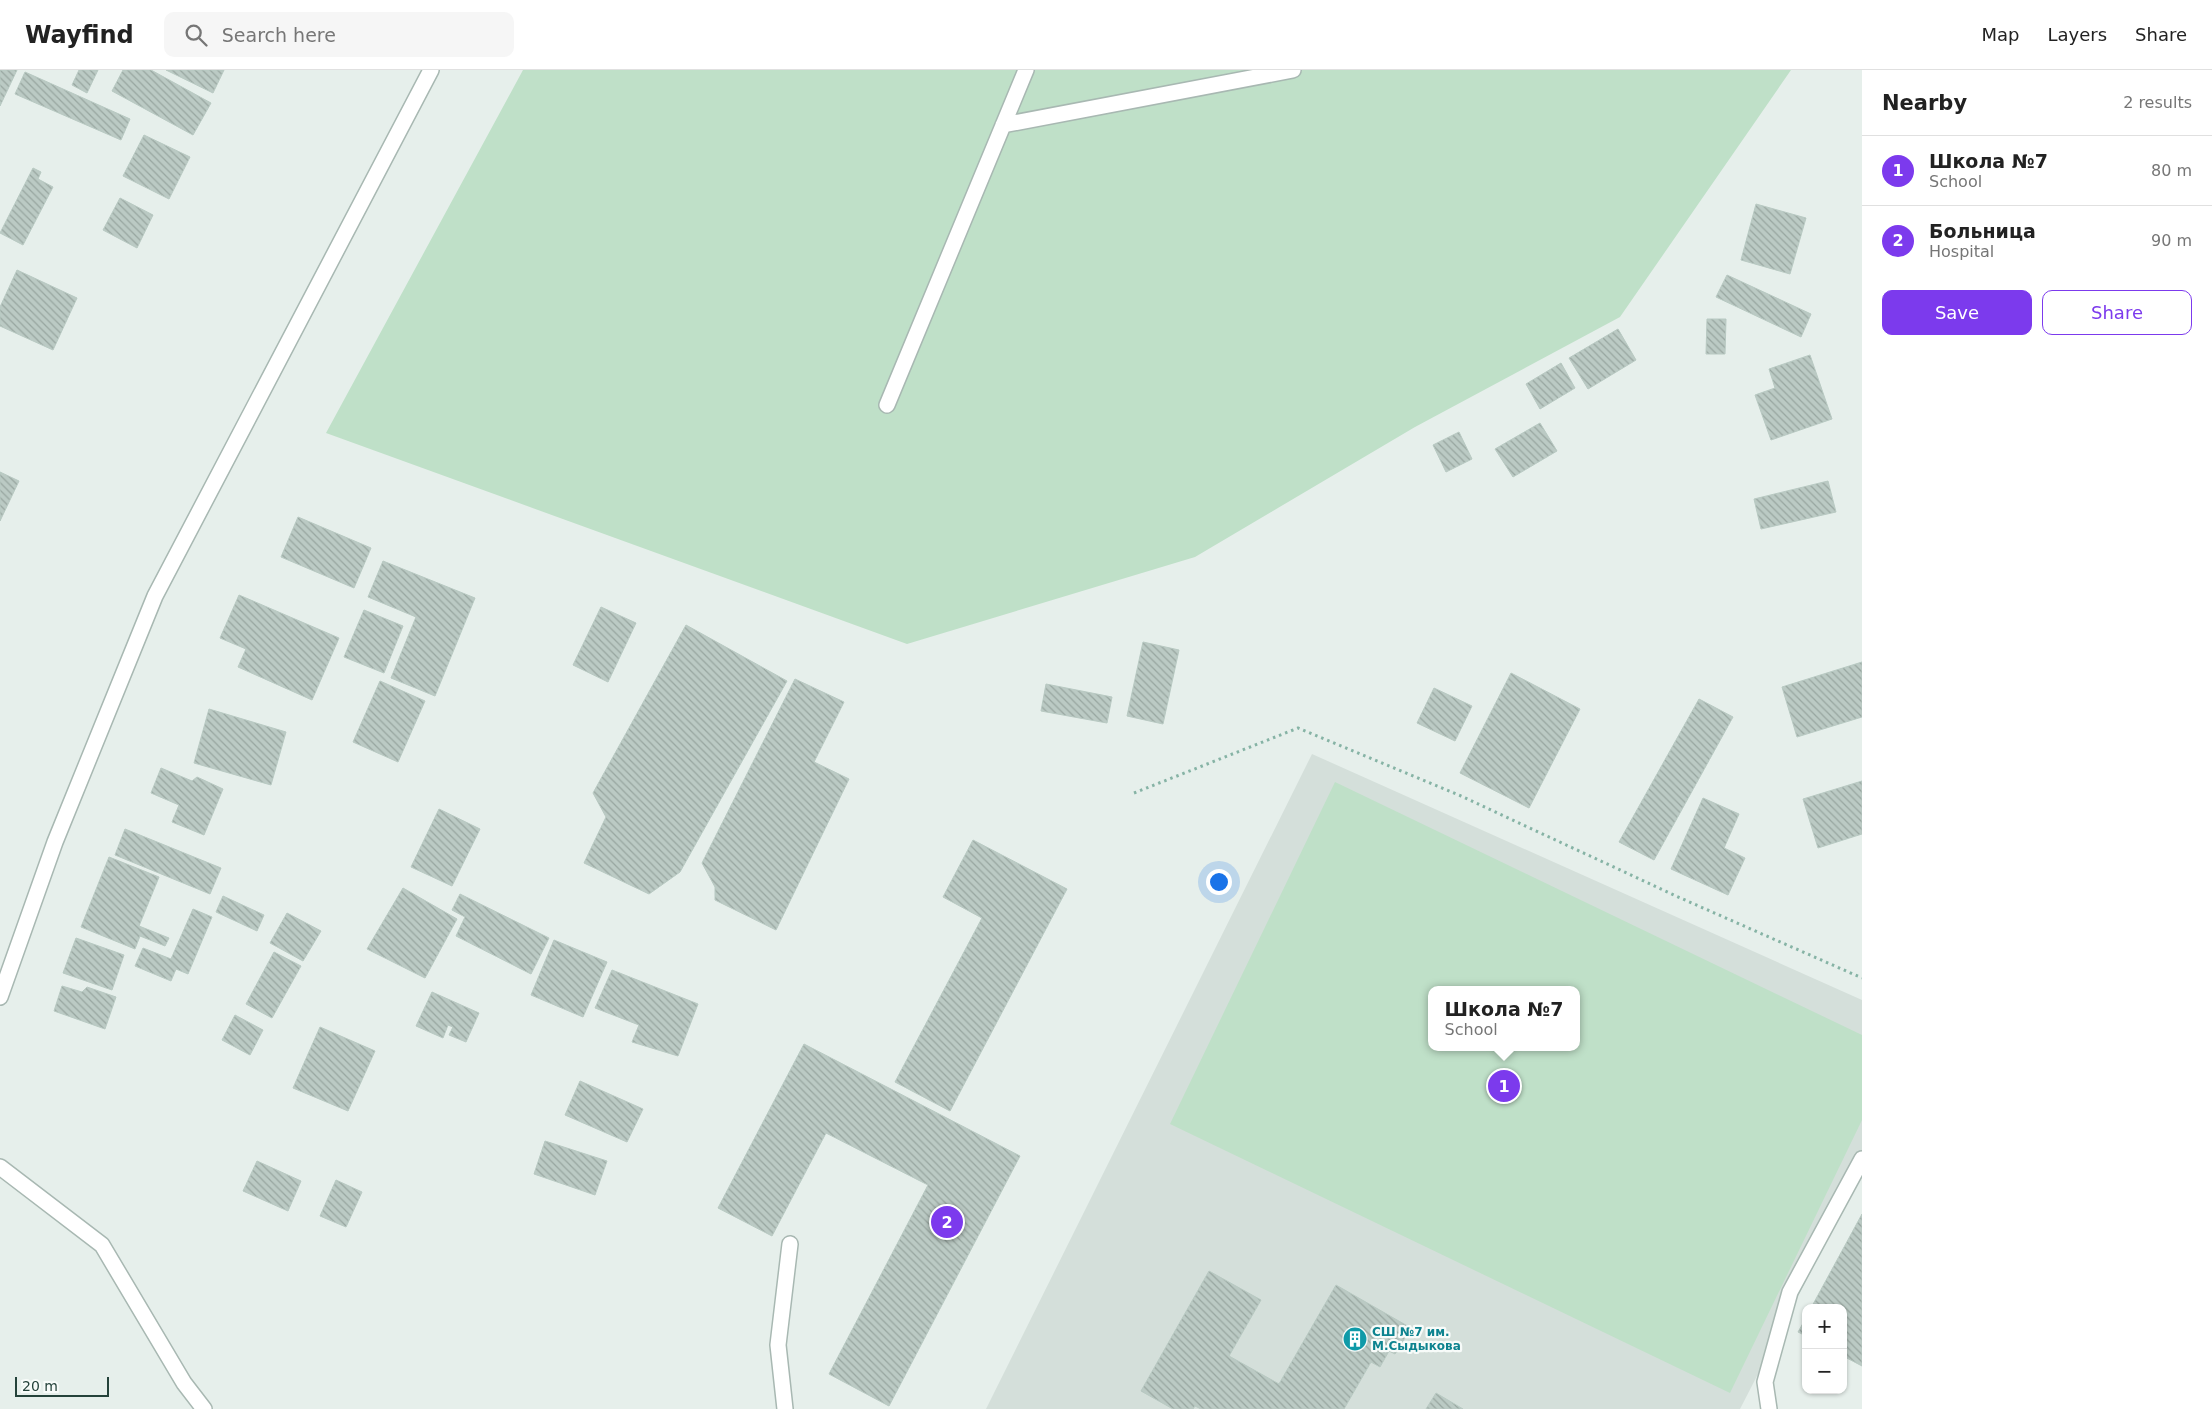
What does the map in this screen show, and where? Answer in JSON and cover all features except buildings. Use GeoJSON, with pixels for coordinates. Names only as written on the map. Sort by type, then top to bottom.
{"type":"FeatureCollection","features":[{"type":"Feature","properties":{"kind":"street"},"geometry":{"type":"LineString","coordinates":[[0,997],[55,842],[155,596],[431,70]]}},
{"type":"Feature","properties":{"kind":"street"},"geometry":{"type":"LineString","coordinates":[[887,405],[1026,70]]}},
{"type":"Feature","properties":{"kind":"street"},"geometry":{"type":"LineString","coordinates":[[1003,125],[1293,70]]}},
{"type":"Feature","properties":{"kind":"street"},"geometry":{"type":"LineString","coordinates":[[1769,1409],[1765,1382],[1790,1292],[1862,1159]]}},
{"type":"Feature","properties":{"kind":"street"},"geometry":{"type":"LineString","coordinates":[[0,1167],[102,1245],[184,1383],[204,1409]]}},
{"type":"Feature","properties":{"kind":"street"},"geometry":{"type":"LineString","coordinates":[[785,1409],[778,1345],[790,1244]]}},
{"type":"Feature","properties":{"kind":"path"},"geometry":{"type":"LineString","coordinates":[[1134,793],[1298,728],[1461,796],[1676,896],[1862,978]]}},
{"type":"Feature","properties":{"kind":"shaded area"},"geometry":{"type":"Polygon","coordinates":[[[1312,754],[1862,1000],[1862,1172],[1740,1409],[986,1409],[1312,754]]]}},
{"type":"Feature","properties":{"kind":"green space"},"geometry":{"type":"Polygon","coordinates":[[[523,70],[1791,70],[1620,317],[1415,427],[1195,557],[907,644],[326,433],[523,70]]]}},
{"type":"Feature","properties":{"kind":"green space"},"geometry":{"type":"Polygon","coordinates":[[[1335,782],[1862,1035],[1862,1120],[1730,1393],[1170,1124],[1335,782]]]}},
{"type":"Feature","properties":{"kind":"place","name":"Школа №7"},"geometry":{"type":"Point","coordinates":[1504,1086]}},
{"type":"Feature","properties":{"kind":"place","name":"Больница"},"geometry":{"type":"Point","coordinates":[947,1222]}},
{"type":"Feature","properties":{"kind":"place","name":"СШ №7 им. М.Сыдыкова"},"geometry":{"type":"Point","coordinates":[1355,1339]}}]}
